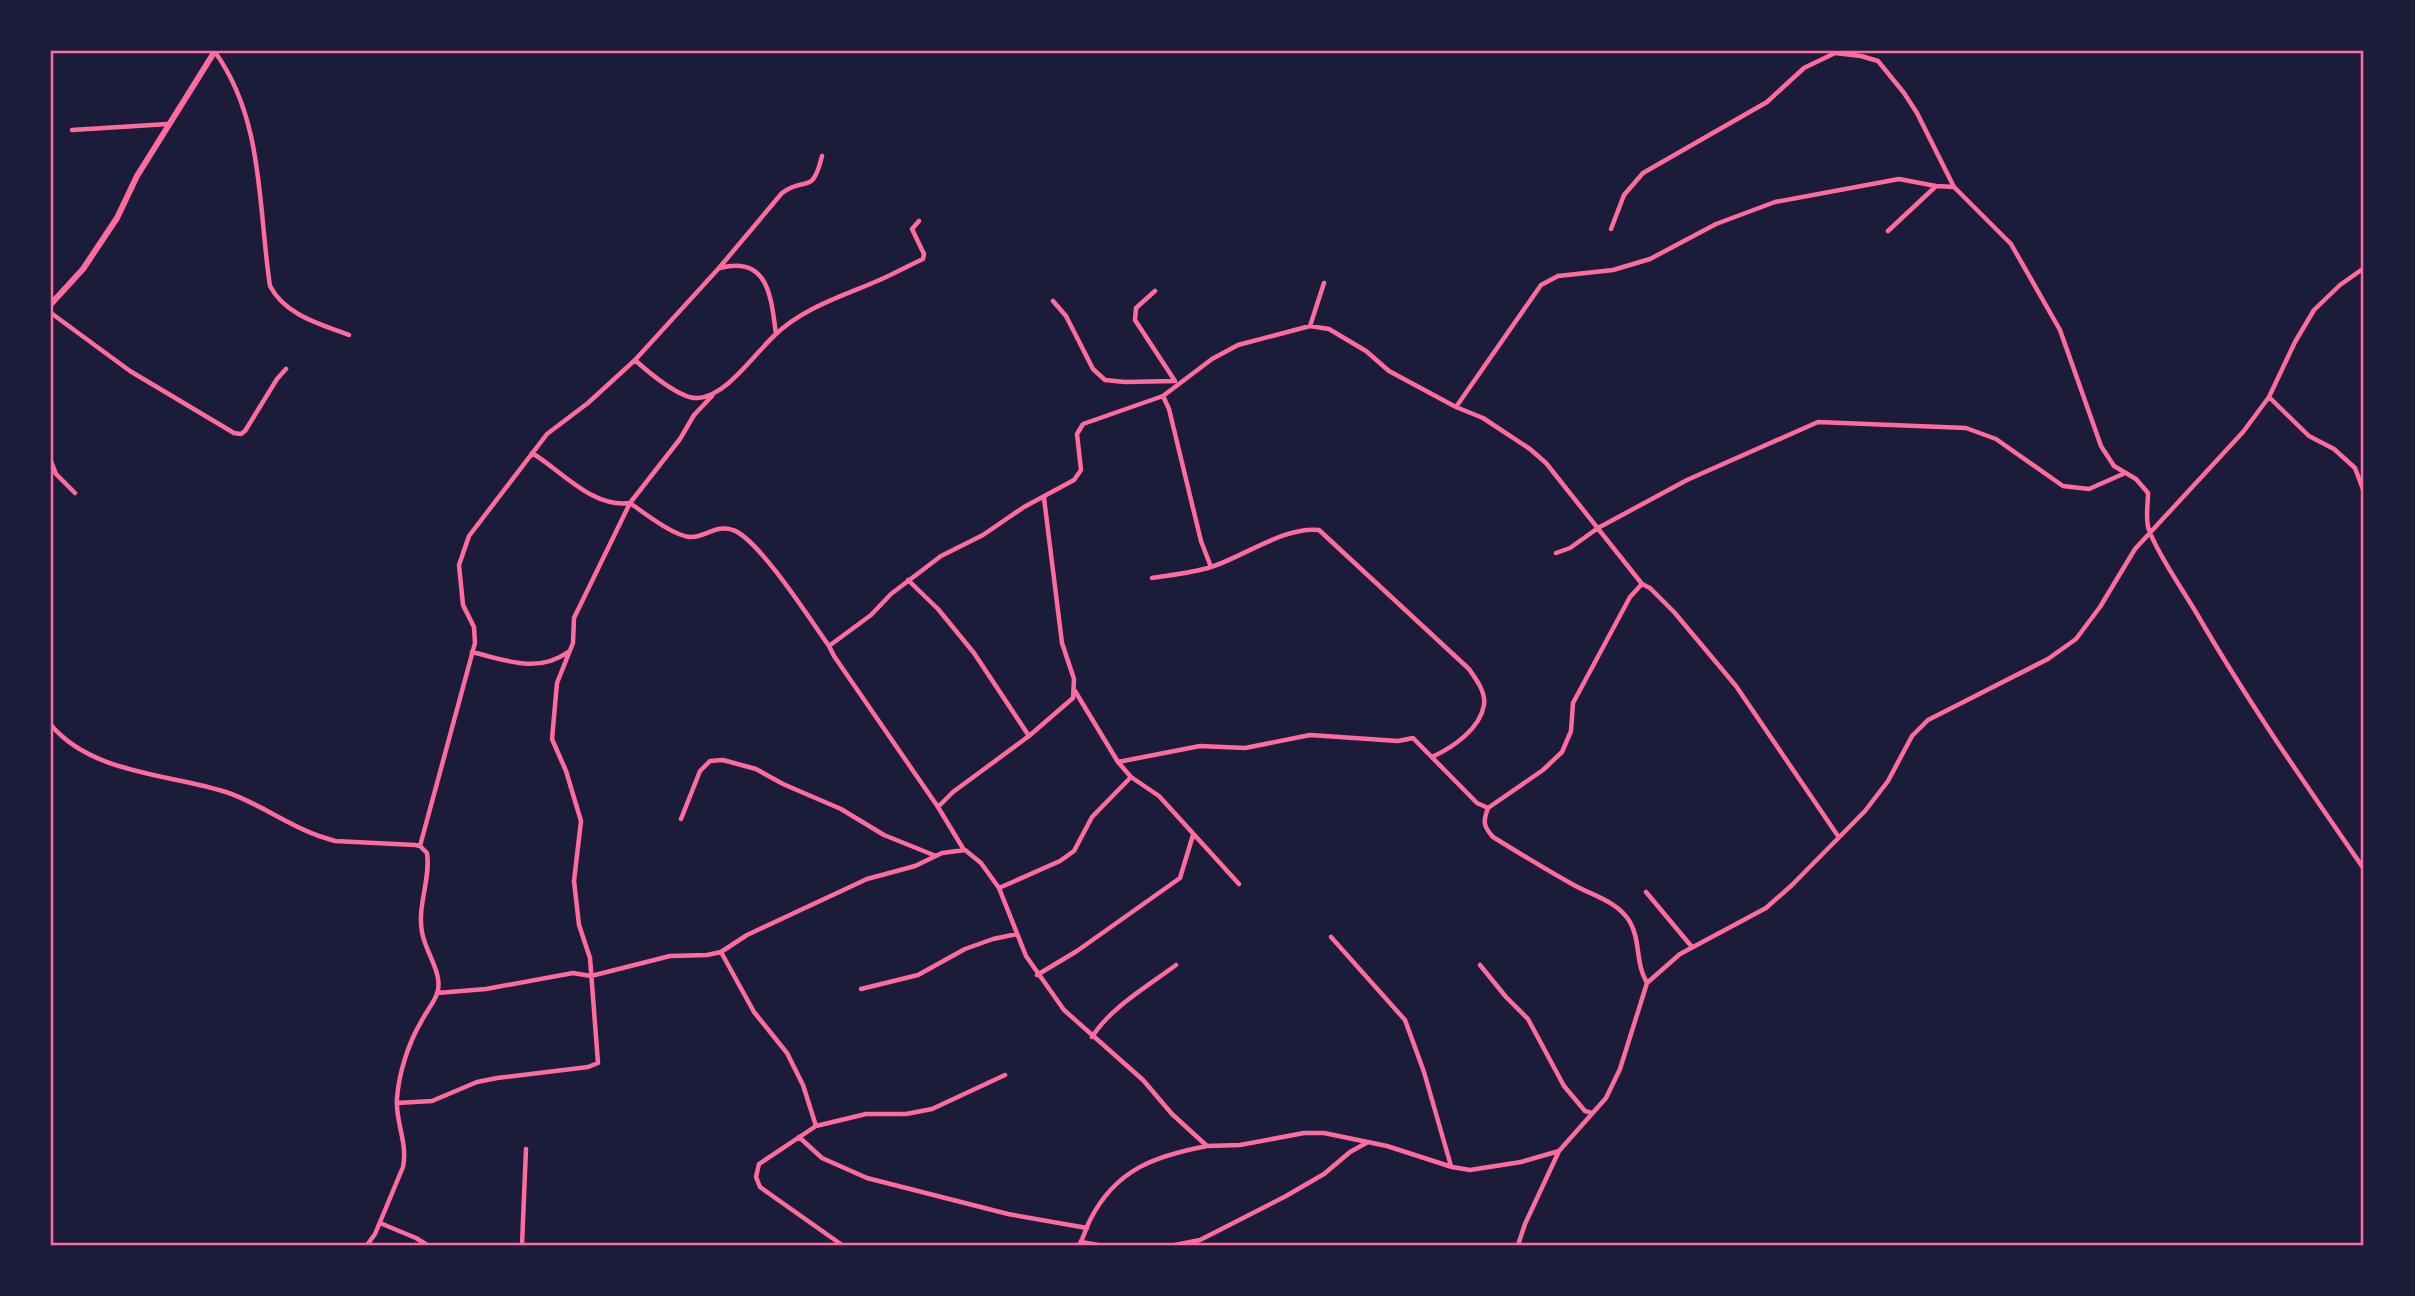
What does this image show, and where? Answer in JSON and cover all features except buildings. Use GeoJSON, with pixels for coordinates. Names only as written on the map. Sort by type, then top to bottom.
{"type":"FeatureCollection","features":[{"type":"Feature","properties":{"kind":"street"},"geometry":{"type":"LineString","coordinates":[[51,304],[83,269],[117,218],[137,176],[215,51],[229,72],[248,117],[256,158],[270,286],[275,296],[290,310],[349,335]]}},
{"type":"Feature","properties":{"kind":"street"},"geometry":{"type":"LineString","coordinates":[[1611,229],[1624,195],[1643,173],[1767,102],[1804,68],[1835,52],[1878,61],[1917,113],[1954,187],[2011,244],[2060,330],[2101,446],[2114,466],[2136,479],[2148,493],[2147,521],[2150,531],[2225,662],[2279,747],[2364,869]]}},
{"type":"Feature","properties":{"kind":"street"},"geometry":{"type":"LineString","coordinates":[[72,130],[168,124]]}},
{"type":"Feature","properties":{"kind":"street"},"geometry":{"type":"LineString","coordinates":[[420,846],[475,634],[472,620],[463,604],[459,565],[469,536],[547,433],[588,403],[635,360],[719,268],[782,193],[805,186],[814,180],[822,156]]}},
{"type":"Feature","properties":{"kind":"street"},"geometry":{"type":"LineString","coordinates":[[1455,407],[1541,285],[1558,276],[1613,270],[1650,259],[1716,224],[1775,202],[1899,179],[1954,187]]}},
{"type":"Feature","properties":{"kind":"street"},"geometry":{"type":"LineString","coordinates":[[1888,231],[1936,186]]}},
{"type":"Feature","properties":{"kind":"street"},"geometry":{"type":"LineString","coordinates":[[397,1103],[432,1101],[477,1082],[497,1077],[595,1065],[599,1060],[590,958],[579,925],[574,881],[582,821],[566,771],[552,739],[557,683],[571,650],[574,618],[630,503],[680,439],[694,415],[776,334],[796,318],[831,299],[885,278],[923,259],[924,254],[912,229],[919,221]]}},
{"type":"Feature","properties":{"kind":"street"},"geometry":{"type":"LineString","coordinates":[[719,268],[732,265],[756,270],[764,280],[771,298],[776,334]]}},
{"type":"Feature","properties":{"kind":"street"},"geometry":{"type":"LineString","coordinates":[[1518,1245],[1559,1151],[1606,1098],[1620,1069],[1647,983],[1692,947],[1766,908],[1792,884],[1865,811],[1878,795],[1912,736],[1928,720],[2048,659],[2076,639],[2101,607],[2135,548],[2243,432],[2269,397],[2295,342],[2314,310],[2340,285],[2364,268]]}},
{"type":"Feature","properties":{"kind":"street"},"geometry":{"type":"LineString","coordinates":[[1310,326],[1324,283]]}},
{"type":"Feature","properties":{"kind":"street"},"geometry":{"type":"LineString","coordinates":[[1155,291],[1136,308],[1135,320],[1176,383]]}},
{"type":"Feature","properties":{"kind":"street"},"geometry":{"type":"LineString","coordinates":[[1052,301],[1066,316],[1093,369],[1105,380],[1125,383],[1176,383]]}},
{"type":"Feature","properties":{"kind":"street"},"geometry":{"type":"LineString","coordinates":[[51,313],[130,371],[234,433],[241,434],[246,431],[277,379],[286,369]]}},
{"type":"Feature","properties":{"kind":"street"},"geometry":{"type":"LineString","coordinates":[[829,646],[871,615],[908,580],[941,556],[983,535],[1024,507],[1044,498],[1080,475],[1077,434],[1083,424],[1163,396],[1176,383],[1238,345],[1310,326],[1329,328],[1366,351],[1389,370],[1455,407],[1483,418],[1546,463],[1642,584],[1650,588],[1674,612],[1736,686],[1838,836]]}},
{"type":"Feature","properties":{"kind":"street"},"geometry":{"type":"LineString","coordinates":[[635,360],[684,396],[695,399],[712,396]]}},
{"type":"Feature","properties":{"kind":"street"},"geometry":{"type":"LineString","coordinates":[[1163,396],[1169,409],[1201,541],[1211,567]]}},
{"type":"Feature","properties":{"kind":"street"},"geometry":{"type":"LineString","coordinates":[[2269,397],[2309,436],[2334,449],[2355,468],[2364,492]]}},
{"type":"Feature","properties":{"kind":"street"},"geometry":{"type":"LineString","coordinates":[[1556,553],[1570,548],[1598,528],[1687,480],[1818,422],[1966,429],[1996,439],[2063,486],[2089,489],[2124,473]]}},
{"type":"Feature","properties":{"kind":"street"},"geometry":{"type":"LineString","coordinates":[[532,453],[568,480],[603,500],[618,505],[630,503],[665,527],[691,537],[718,528],[728,528],[746,537],[778,575],[829,646],[965,850],[981,863],[999,888],[1026,956],[1037,975],[1064,1010],[1143,1080],[1172,1114],[1208,1146]]}},
{"type":"Feature","properties":{"kind":"street"},"geometry":{"type":"LineString","coordinates":[[51,461],[56,474],[75,493]]}},
{"type":"Feature","properties":{"kind":"street"},"geometry":{"type":"LineString","coordinates":[[938,807],[953,792],[1028,736],[1073,698],[1074,679],[1062,643],[1044,498]]}},
{"type":"Feature","properties":{"kind":"street"},"geometry":{"type":"LineString","coordinates":[[1152,578],[1211,567],[1258,545],[1309,529],[1324,533],[1476,678],[1483,694],[1484,706],[1477,720],[1451,747],[1434,756]]}},
{"type":"Feature","properties":{"kind":"street"},"geometry":{"type":"LineString","coordinates":[[908,580],[938,609],[974,653],[1000,689],[1028,736]]}},
{"type":"Feature","properties":{"kind":"street"},"geometry":{"type":"LineString","coordinates":[[1642,584],[1630,597],[1573,703],[1572,731],[1562,752],[1544,770],[1488,808],[1483,819],[1485,828],[1493,837],[1574,885],[1613,904],[1626,916],[1635,936],[1640,971],[1647,983]]}},
{"type":"Feature","properties":{"kind":"street"},"geometry":{"type":"LineString","coordinates":[[472,652],[520,664],[537,664],[553,661],[571,650]]}},
{"type":"Feature","properties":{"kind":"street"},"geometry":{"type":"LineString","coordinates":[[1075,690],[1118,762],[1131,776],[1159,796],[1239,884]]}},
{"type":"Feature","properties":{"kind":"street"},"geometry":{"type":"LineString","coordinates":[[51,725],[75,745],[103,761],[224,791],[335,841],[420,846],[428,856],[419,918],[425,946],[436,974],[437,993],[419,1024],[401,1071],[397,1103],[405,1157],[380,1223],[367,1245]]}},
{"type":"Feature","properties":{"kind":"street"},"geometry":{"type":"LineString","coordinates":[[1118,762],[1199,746],[1245,748],[1310,735],[1398,741],[1413,738],[1434,756],[1476,803],[1488,808]]}},
{"type":"Feature","properties":{"kind":"street"},"geometry":{"type":"LineString","coordinates":[[681,819],[700,771],[710,761],[723,760],[757,769],[783,784],[841,809],[884,835],[936,856]]}},
{"type":"Feature","properties":{"kind":"street"},"geometry":{"type":"LineString","coordinates":[[999,888],[1060,861],[1074,851],[1092,817],[1131,776]]}},
{"type":"Feature","properties":{"kind":"street"},"geometry":{"type":"LineString","coordinates":[[1037,975],[1077,951],[1180,878],[1193,834]]}},
{"type":"Feature","properties":{"kind":"street"},"geometry":{"type":"LineString","coordinates":[[437,993],[486,989],[573,973],[591,976],[670,956],[708,955],[867,879],[915,866],[955,850],[965,850]]}},
{"type":"Feature","properties":{"kind":"street"},"geometry":{"type":"LineString","coordinates":[[1646,892],[1692,947]]}},
{"type":"Feature","properties":{"kind":"street"},"geometry":{"type":"LineString","coordinates":[[861,989],[918,975],[965,950],[993,939],[1017,934]]}},
{"type":"Feature","properties":{"kind":"street"},"geometry":{"type":"LineString","coordinates":[[1331,937],[1405,1020],[1424,1072],[1452,1167]]}},
{"type":"Feature","properties":{"kind":"street"},"geometry":{"type":"LineString","coordinates":[[721,951],[754,1012],[787,1053],[803,1085],[816,1126]]}},
{"type":"Feature","properties":{"kind":"street"},"geometry":{"type":"LineString","coordinates":[[1092,1037],[1120,1008],[1176,965]]}},
{"type":"Feature","properties":{"kind":"street"},"geometry":{"type":"LineString","coordinates":[[1480,965],[1528,1019],[1564,1086],[1585,1111],[1592,1113]]}},
{"type":"Feature","properties":{"kind":"street"},"geometry":{"type":"LineString","coordinates":[[842,1245],[764,1191],[757,1181],[756,1171],[759,1164],[816,1126],[866,1114],[906,1114],[932,1109],[1005,1075]]}},
{"type":"Feature","properties":{"kind":"street"},"geometry":{"type":"LineString","coordinates":[[1098,1245],[1080,1244],[1102,1202],[1120,1179],[1132,1170],[1159,1159],[1208,1146],[1240,1145],[1314,1133],[1369,1141],[1452,1167],[1482,1170],[1521,1163],[1559,1151]]}},
{"type":"Feature","properties":{"kind":"street"},"geometry":{"type":"LineString","coordinates":[[799,1137],[822,1158],[867,1178],[1008,1214],[1087,1228]]}},
{"type":"Feature","properties":{"kind":"street"},"geometry":{"type":"LineString","coordinates":[[1175,1245],[1210,1235],[1286,1196],[1324,1174],[1350,1152],[1369,1141]]}},
{"type":"Feature","properties":{"kind":"street"},"geometry":{"type":"LineString","coordinates":[[522,1245],[526,1149]]}},
{"type":"Feature","properties":{"kind":"street"},"geometry":{"type":"LineString","coordinates":[[380,1223],[427,1245]]}}]}
